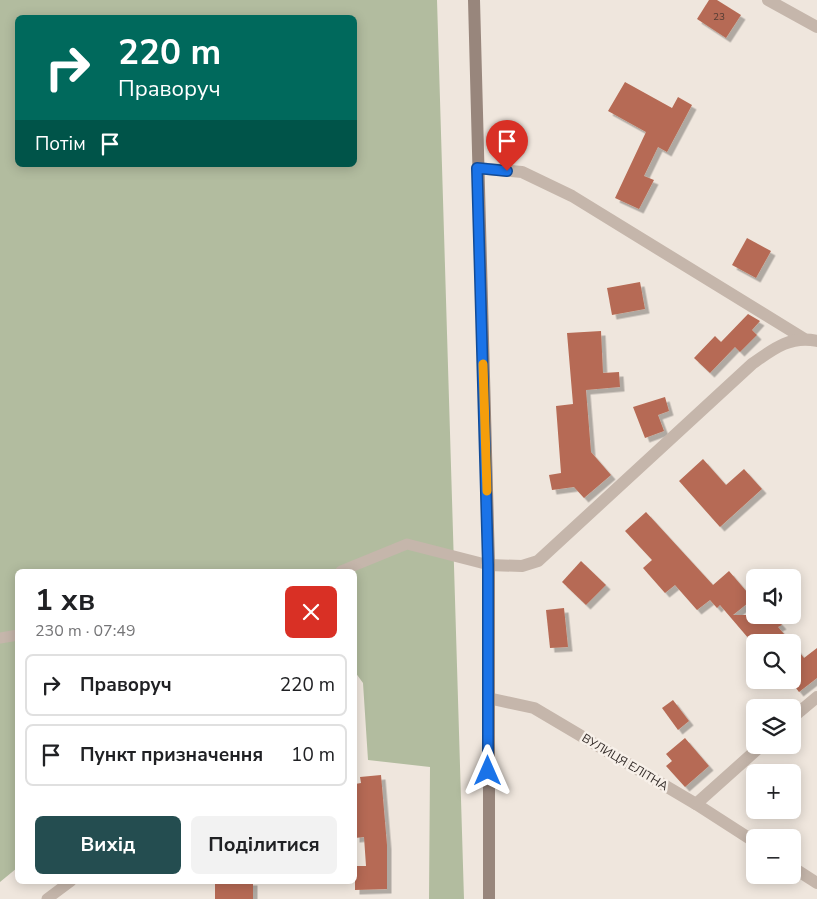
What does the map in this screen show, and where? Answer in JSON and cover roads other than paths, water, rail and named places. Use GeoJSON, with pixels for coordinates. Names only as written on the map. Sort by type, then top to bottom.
{"type":"FeatureCollection","features":[{"type":"Feature","properties":{"kind":"main road"},"geometry":{"type":"LineString","coordinates":[[474,0],[488,565],[489,899]]}},
{"type":"Feature","properties":{"kind":"street"},"geometry":{"type":"LineString","coordinates":[[768,0],[817,27]]}},
{"type":"Feature","properties":{"kind":"street"},"geometry":{"type":"LineString","coordinates":[[477,168],[522,172],[572,196],[803,338],[817,342]]}},
{"type":"Feature","properties":{"kind":"street"},"geometry":{"type":"LineString","coordinates":[[488,565],[522,566],[538,561],[752,364],[789,341],[803,338]]}},
{"type":"Feature","properties":{"kind":"street"},"geometry":{"type":"LineString","coordinates":[[801,710],[817,696]]}},
{"type":"Feature","properties":{"kind":"street","name":"ВУЛИЦЯ ЕЛІТНА"},"geometry":{"type":"LineString","coordinates":[[488,698],[534,708],[696,804],[746,836]]}},
{"type":"Feature","properties":{"kind":"street"},"geometry":{"type":"LineString","coordinates":[[696,804],[752,754]]}},
{"type":"Feature","properties":{"kind":"street"},"geometry":{"type":"LineString","coordinates":[[801,873],[817,883]]}},
{"type":"Feature","properties":{"kind":"lane"},"geometry":{"type":"LineString","coordinates":[[347,569],[407,544],[488,565]]}},
{"type":"Feature","properties":{"kind":"lane"},"geometry":{"type":"LineString","coordinates":[[0,638],[15,636]]}},
{"type":"Feature","properties":{"kind":"lane"},"geometry":{"type":"LineString","coordinates":[[47,899],[66,884]]}}]}
